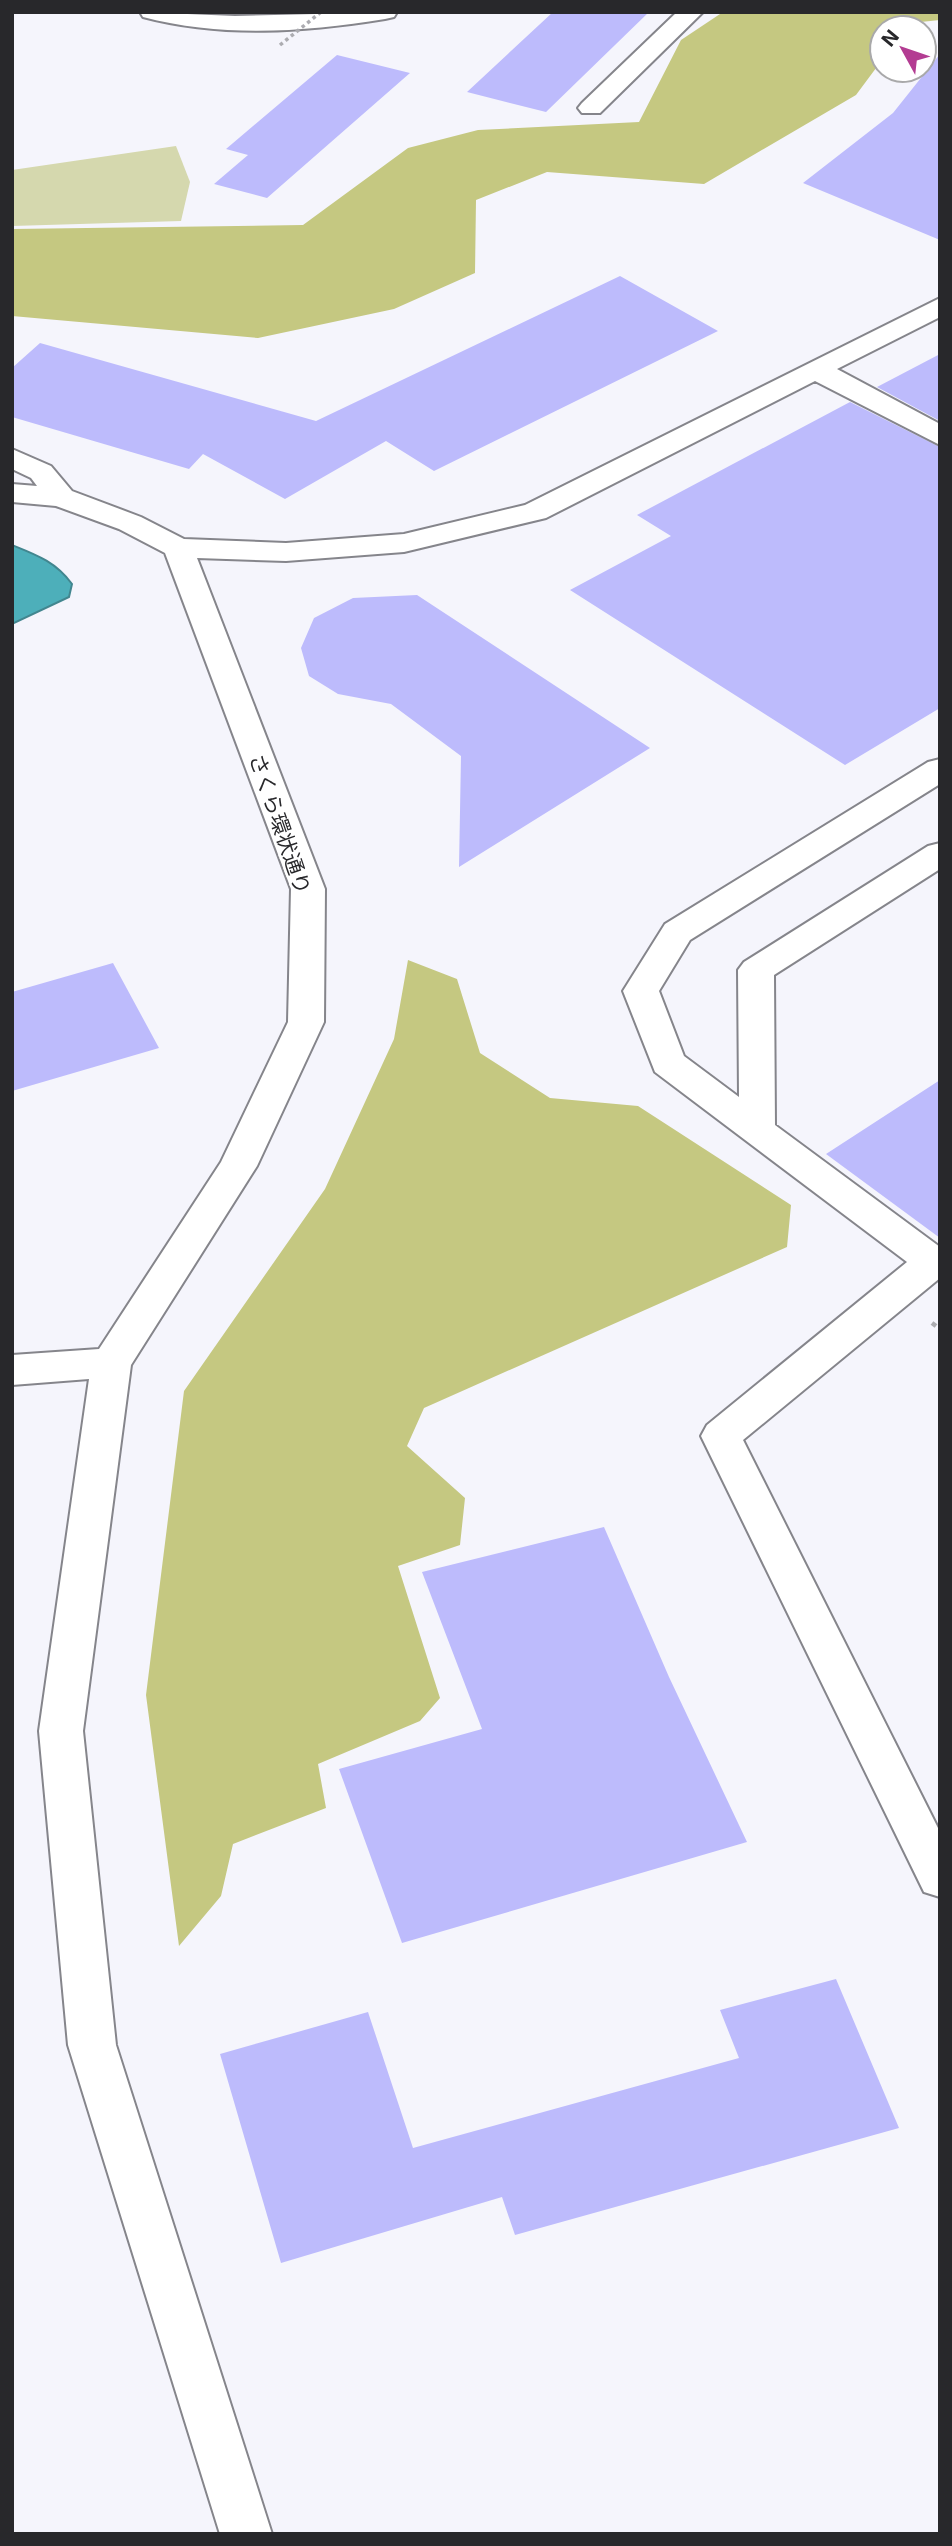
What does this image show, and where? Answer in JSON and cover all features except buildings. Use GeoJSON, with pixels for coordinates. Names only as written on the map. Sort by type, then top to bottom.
{"type":"FeatureCollection","features":[{"type":"Feature","properties":{"kind":"street"},"geometry":{"type":"LineString","coordinates":[[152,12],[239,24],[351,18],[385,12]]}},
{"type":"Feature","properties":{"kind":"street"},"geometry":{"type":"LineString","coordinates":[[591,108],[691,12]]}},
{"type":"Feature","properties":{"kind":"street"},"geometry":{"type":"LineString","coordinates":[[12,493],[61,497],[130,523],[178,548],[286,552],[404,543],[535,512],[940,306]]}},
{"type":"Feature","properties":{"kind":"street"},"geometry":{"type":"LineString","coordinates":[[817,370],[940,436]]}},
{"type":"Feature","properties":{"kind":"street"},"geometry":{"type":"LineString","coordinates":[[12,458],[41,472],[61,497]]}},
{"type":"Feature","properties":{"kind":"street","name":"さくら環状通り"},"geometry":{"type":"LineString","coordinates":[[111,1363],[238,1166],[306,1022],[308,889],[178,548]]}},
{"type":"Feature","properties":{"kind":"street"},"geometry":{"type":"LineString","coordinates":[[940,769],[677,932],[641,992],[668,1063],[933,1262],[721,1437],[940,1878]]}},
{"type":"Feature","properties":{"kind":"street"},"geometry":{"type":"LineString","coordinates":[[757,1132],[756,970],[940,854]]}},
{"type":"Feature","properties":{"kind":"street"},"geometry":{"type":"LineString","coordinates":[[12,1370],[111,1363],[61,1731],[92,2045],[246,2534]]}},
{"type":"Feature","properties":{"kind":"path"},"geometry":{"type":"LineString","coordinates":[[280,45],[321,12]]}},
{"type":"Feature","properties":{"kind":"green space"},"geometry":{"type":"Polygon","coordinates":[[[723,12],[940,12],[938,20],[938,14],[868,14],[868,79],[856,95],[704,184],[547,172],[476,200],[475,273],[394,309],[258,338],[12,316],[12,229],[303,225],[408,148],[478,130],[639,122],[681,40],[723,12]]]}},
{"type":"Feature","properties":{"kind":"green space"},"geometry":{"type":"Polygon","coordinates":[[[176,146],[190,182],[181,221],[12,226],[12,170],[176,146]]]}},
{"type":"Feature","properties":{"kind":"green space"},"geometry":{"type":"Polygon","coordinates":[[[408,960],[457,979],[480,1053],[550,1098],[638,1106],[791,1205],[787,1247],[424,1408],[407,1446],[465,1498],[460,1545],[398,1566],[440,1698],[420,1721],[318,1764],[326,1808],[233,1844],[221,1896],[179,1946],[146,1695],[184,1391],[325,1189],[394,1039],[408,960]]]}},
{"type":"Feature","properties":{"kind":"water"},"geometry":{"type":"Polygon","coordinates":[[[12,545],[53,565],[72,584],[69,597],[12,624],[12,545]]]}}]}
